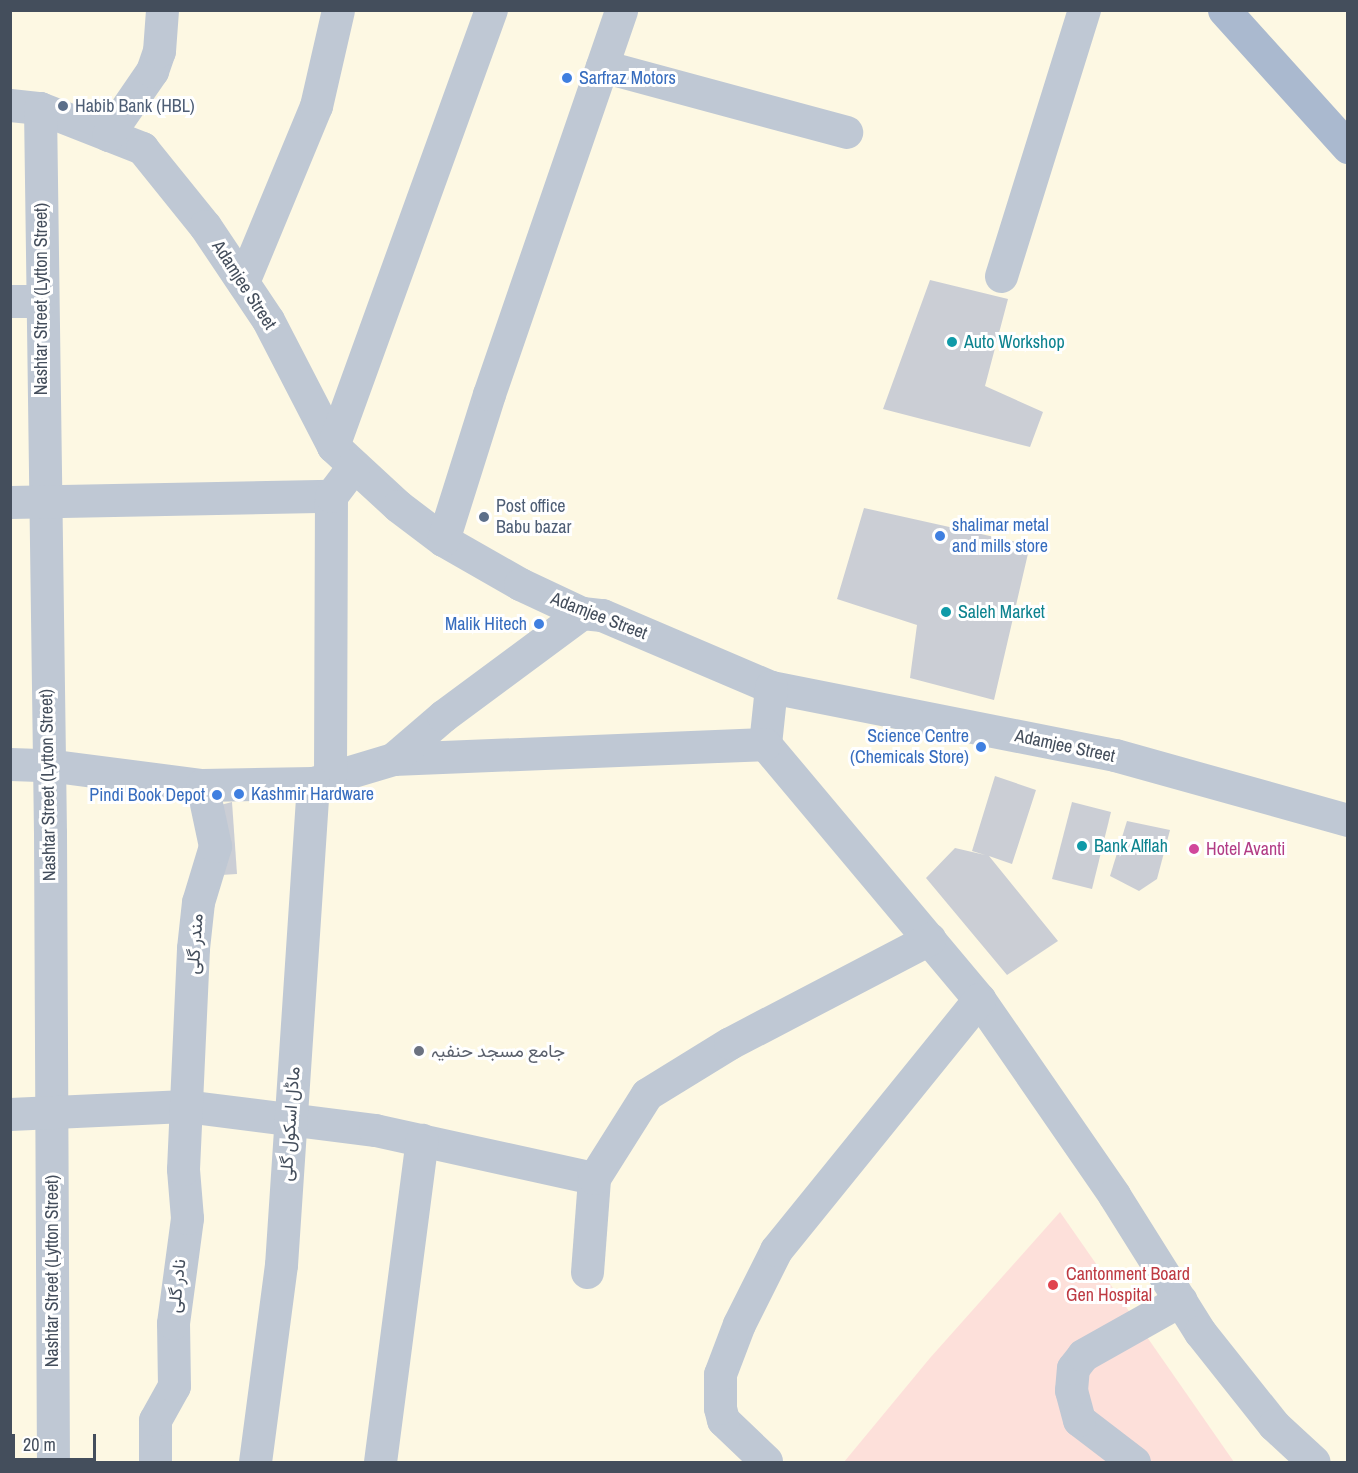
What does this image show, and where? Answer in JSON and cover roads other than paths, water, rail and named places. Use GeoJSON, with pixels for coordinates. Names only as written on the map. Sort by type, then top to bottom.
{"type":"FeatureCollection","features":[{"type":"Feature","properties":{"kind":"main road"},"geometry":{"type":"LineString","coordinates":[[1224,10],[1347,147]]}},
{"type":"Feature","properties":{"kind":"street"},"geometry":{"type":"LineString","coordinates":[[108,135],[152,71],[159,51],[162,10]]}},
{"type":"Feature","properties":{"kind":"street"},"geometry":{"type":"LineString","coordinates":[[243,282],[316,106],[338,10]]}},
{"type":"Feature","properties":{"kind":"street"},"geometry":{"type":"LineString","coordinates":[[10,502],[331,496],[491,10]]}},
{"type":"Feature","properties":{"kind":"street"},"geometry":{"type":"LineString","coordinates":[[443,540],[489,394],[621,10]]}},
{"type":"Feature","properties":{"kind":"street"},"geometry":{"type":"LineString","coordinates":[[1001,276],[1084,10]]}},
{"type":"Feature","properties":{"kind":"street"},"geometry":{"type":"LineString","coordinates":[[602,66],[846,132]]}},
{"type":"Feature","properties":{"kind":"street","name":"Adamjee Street"},"geometry":{"type":"LineString","coordinates":[[25,106],[142,148],[205,226],[268,320],[344,456],[398,506],[443,540],[520,584],[582,613],[602,615],[771,687],[1115,755],[1347,820]]}},
{"type":"Feature","properties":{"kind":"street","name":"Nashtar Street (Lytton Street)"},"geometry":{"type":"LineString","coordinates":[[25,106],[25,301],[43,501],[52,1111],[53,1462]]}},
{"type":"Feature","properties":{"kind":"street","name":"ماڈل اسکول گلی"},"geometry":{"type":"LineString","coordinates":[[255,1462],[281,1265],[291,1118],[322,781],[331,496]]}},
{"type":"Feature","properties":{"kind":"street"},"geometry":{"type":"LineString","coordinates":[[393,759],[443,716],[582,613]]}},
{"type":"Feature","properties":{"kind":"street"},"geometry":{"type":"LineString","coordinates":[[771,687],[765,744],[979,999],[1181,1300],[1274,1425],[1314,1462]]}},
{"type":"Feature","properties":{"kind":"street"},"geometry":{"type":"LineString","coordinates":[[10,764],[47,765],[202,785],[322,781],[393,759],[765,744]]}},
{"type":"Feature","properties":{"kind":"street","name":"مندر گلی"},"geometry":{"type":"LineString","coordinates":[[185,1106],[198,902],[215,846],[202,785]]}},
{"type":"Feature","properties":{"kind":"street"},"geometry":{"type":"LineString","coordinates":[[587,1272],[594,1178],[647,1094],[730,1043],[929,939]]}},
{"type":"Feature","properties":{"kind":"street"},"geometry":{"type":"LineString","coordinates":[[766,1461],[723,1420],[720,1408],[720,1374],[739,1324],[776,1250],[979,999]]}},
{"type":"Feature","properties":{"kind":"street"},"geometry":{"type":"LineString","coordinates":[[10,1114],[185,1106],[291,1118],[422,1140],[594,1178]]}},
{"type":"Feature","properties":{"kind":"street","name":"نادر گلی"},"geometry":{"type":"LineString","coordinates":[[155,1462],[155,1420],[174,1386],[173,1323],[187,1218],[185,1106]]}},
{"type":"Feature","properties":{"kind":"street"},"geometry":{"type":"LineString","coordinates":[[380,1462],[422,1140]]}},
{"type":"Feature","properties":{"kind":"street"},"geometry":{"type":"LineString","coordinates":[[1134,1462],[1079,1420],[1071,1390],[1073,1368],[1083,1355],[1181,1300]]}},
{"type":"Feature","properties":{"kind":"place","name":"Sarfraz Motors"},"geometry":{"type":"Point","coordinates":[567,78]}},
{"type":"Feature","properties":{"kind":"place","name":"Habib Bank (HBL)"},"geometry":{"type":"Point","coordinates":[63,106]}},
{"type":"Feature","properties":{"kind":"place","name":"Auto Workshop"},"geometry":{"type":"Point","coordinates":[952,342]}},
{"type":"Feature","properties":{"kind":"place","name":"Post office Babu bazar"},"geometry":{"type":"Point","coordinates":[484,517]}},
{"type":"Feature","properties":{"kind":"place","name":"shalimar metal and mills store"},"geometry":{"type":"Point","coordinates":[940,536]}},
{"type":"Feature","properties":{"kind":"place","name":"Saleh Market"},"geometry":{"type":"Point","coordinates":[946,612]}},
{"type":"Feature","properties":{"kind":"place","name":"Malik Hitech"},"geometry":{"type":"Point","coordinates":[539,624]}},
{"type":"Feature","properties":{"kind":"place","name":"Science Centre (Chemicals Store)"},"geometry":{"type":"Point","coordinates":[981,747]}},
{"type":"Feature","properties":{"kind":"place","name":"Kashmir Hardware"},"geometry":{"type":"Point","coordinates":[239,794]}},
{"type":"Feature","properties":{"kind":"place","name":"Pindi Book Depot"},"geometry":{"type":"Point","coordinates":[217,795]}},
{"type":"Feature","properties":{"kind":"place","name":"Bank Alflah"},"geometry":{"type":"Point","coordinates":[1082,846]}},
{"type":"Feature","properties":{"kind":"place","name":"Hotel Avanti"},"geometry":{"type":"Point","coordinates":[1194,849]}},
{"type":"Feature","properties":{"kind":"place","name":"جامع مسجد حنفیہ"},"geometry":{"type":"Point","coordinates":[419,1051]}},
{"type":"Feature","properties":{"kind":"place","name":"Cantonment Board Gen Hospital"},"geometry":{"type":"Point","coordinates":[1053,1285]}}]}
